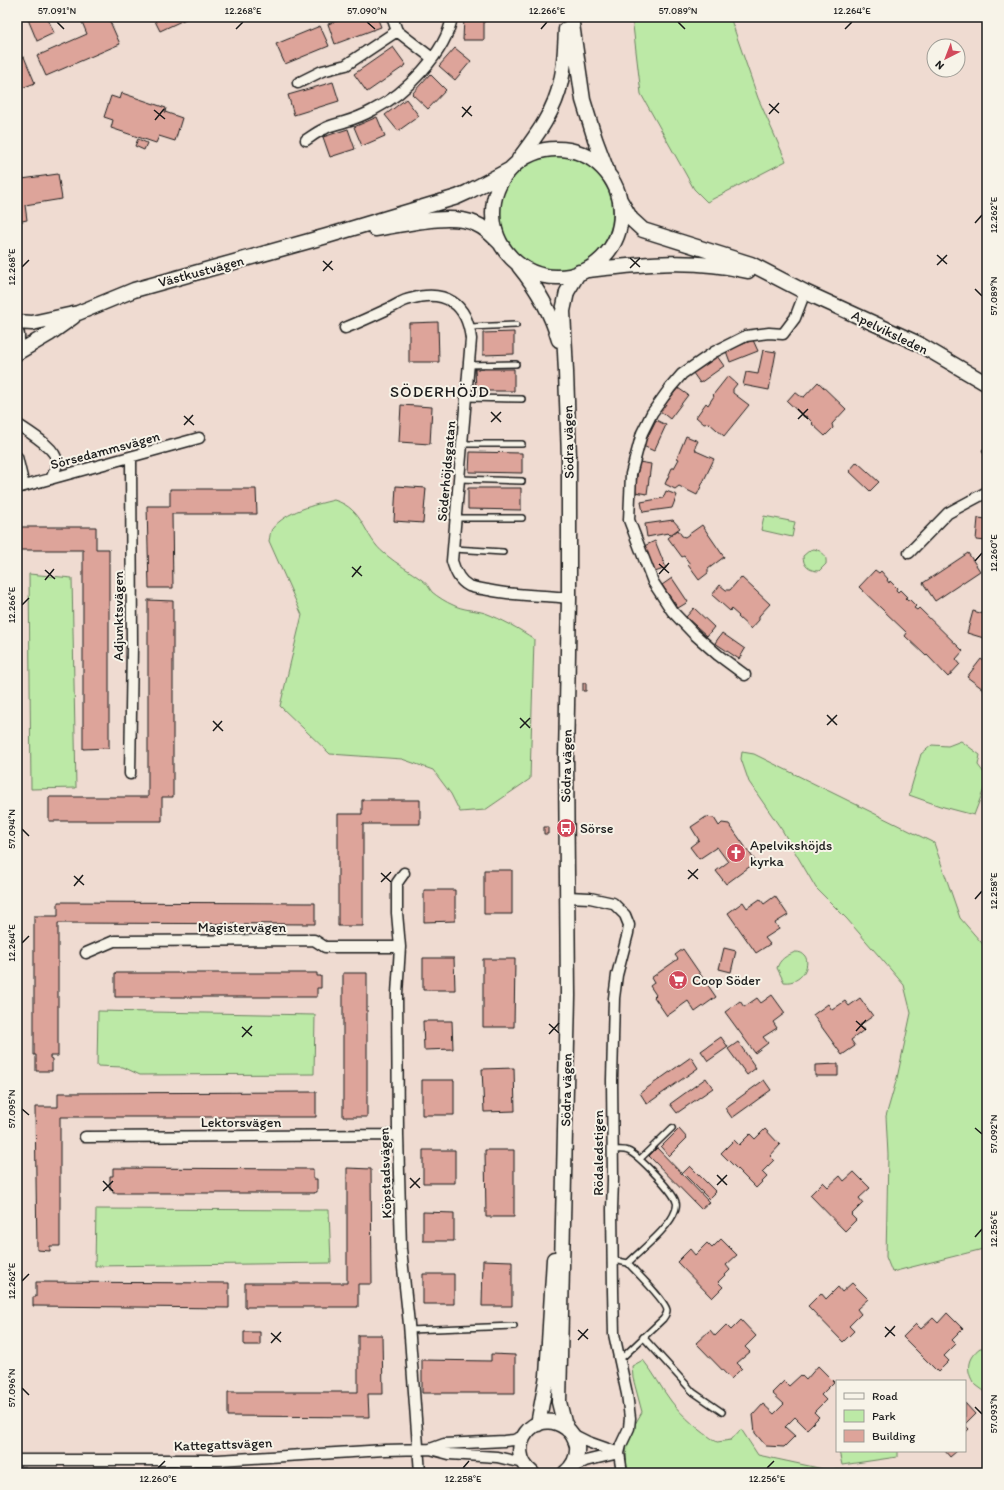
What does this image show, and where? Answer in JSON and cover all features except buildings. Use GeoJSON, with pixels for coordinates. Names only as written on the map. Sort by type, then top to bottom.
{"type":"FeatureCollection","features":[{"type":"Feature","properties":{"kind":"street"},"geometry":{"type":"LineString","coordinates":[[392,17],[397,31],[432,58]]}},
{"type":"Feature","properties":{"kind":"street"},"geometry":{"type":"LineString","coordinates":[[306,140],[324,128],[350,120],[373,110],[396,95],[418,75],[440,48],[450,26],[452,17]]}},
{"type":"Feature","properties":{"kind":"street","name":"Västkustvägen"},"geometry":{"type":"LineString","coordinates":[[17,322],[32,323],[78,313],[134,290],[327,236],[457,197],[474,189],[513,167],[545,123],[559,90],[565,57],[567,17]]}},
{"type":"Feature","properties":{"kind":"street"},"geometry":{"type":"LineString","coordinates":[[571,17],[583,100],[595,139],[620,200],[621,219],[618,231],[613,243],[596,263],[582,271],[564,276],[544,275],[525,268],[513,258],[503,246],[496,232],[494,223],[494,206],[498,189],[502,181],[513,167],[534,153],[552,149],[562,149],[571,150],[588,157],[603,168],[609,175]]}},
{"type":"Feature","properties":{"kind":"street"},"geometry":{"type":"LineString","coordinates":[[298,83],[322,71],[346,65],[397,31]]}},
{"type":"Feature","properties":{"kind":"street","name":"Apelviksleden"},"geometry":{"type":"LineString","coordinates":[[620,200],[631,220],[643,230],[751,264],[805,292],[917,343],[987,384]]}},
{"type":"Feature","properties":{"kind":"street","name":"Västkustvägen"},"geometry":{"type":"LineString","coordinates":[[327,236],[439,220],[458,219],[475,223],[484,228],[503,246]]}},
{"type":"Feature","properties":{"kind":"street","name":"Södra vägen"},"geometry":{"type":"LineString","coordinates":[[513,258],[534,286],[556,328],[566,372]]}},
{"type":"Feature","properties":{"kind":"street","name":"Apelviksleden"},"geometry":{"type":"LineString","coordinates":[[582,271],[642,263],[690,263],[735,268],[791,284]]}},
{"type":"Feature","properties":{"kind":"street","name":"Södra vägen"},"geometry":{"type":"LineString","coordinates":[[567,1471],[575,1460],[576,1444],[564,1422],[560,1402],[568,996],[566,759],[569,598],[569,458],[563,311],[564,301],[570,286],[582,271]]}},
{"type":"Feature","properties":{"kind":"street"},"geometry":{"type":"LineString","coordinates":[[745,675],[718,655],[693,633],[672,611],[653,582],[629,520],[631,474],[642,433],[652,413],[682,374],[714,352],[746,336],[769,333],[784,334],[795,318],[805,292]]}},
{"type":"Feature","properties":{"kind":"street","name":"Söderhöjdsgatan"},"geometry":{"type":"LineString","coordinates":[[345,328],[410,299],[434,295],[453,301],[466,317],[470,327],[471,339],[452,561],[457,574],[469,585],[496,592],[569,598]]}},
{"type":"Feature","properties":{"kind":"street","name":"Västkustvägen"},"geometry":{"type":"LineString","coordinates":[[17,353],[49,334],[78,313]]}},
{"type":"Feature","properties":{"kind":"street"},"geometry":{"type":"LineString","coordinates":[[17,335],[17,346]]}},
{"type":"Feature","properties":{"kind":"street"},"geometry":{"type":"LineString","coordinates":[[17,424],[56,454],[57,462],[51,480]]}},
{"type":"Feature","properties":{"kind":"street","name":"Sörsedammsvägen"},"geometry":{"type":"LineString","coordinates":[[21,487],[131,458],[199,438]]}},
{"type":"Feature","properties":{"kind":"street"},"geometry":{"type":"LineString","coordinates":[[17,457],[21,487]]}},
{"type":"Feature","properties":{"kind":"street","name":"Adjunktsvägen"},"geometry":{"type":"LineString","coordinates":[[130,774],[132,568],[131,458]]}},
{"type":"Feature","properties":{"kind":"street"},"geometry":{"type":"LineString","coordinates":[[909,553],[948,513],[987,492]]}},
{"type":"Feature","properties":{"kind":"street","name":"Köpstadsvägen"},"geometry":{"type":"LineString","coordinates":[[404,873],[397,883],[397,913],[400,947],[397,994],[398,1135],[401,1249],[420,1473]]}},
{"type":"Feature","properties":{"kind":"street","name":"Rödaledstigen"},"geometry":{"type":"LineString","coordinates":[[567,897],[590,898],[613,903],[625,915],[629,925],[617,975],[614,998],[612,1080],[614,1334],[630,1418],[629,1428],[619,1453]]}},
{"type":"Feature","properties":{"kind":"street","name":"Magistervägen"},"geometry":{"type":"LineString","coordinates":[[86,954],[114,941],[314,940],[325,947],[400,947]]}},
{"type":"Feature","properties":{"kind":"street","name":"Lektorsvägen"},"geometry":{"type":"LineString","coordinates":[[85,1137],[398,1135]]}},
{"type":"Feature","properties":{"kind":"street","name":"Södra vägen"},"geometry":{"type":"LineString","coordinates":[[538,1424],[546,1388],[552,1275],[563,1208]]}},
{"type":"Feature","properties":{"kind":"street"},"geometry":{"type":"LineString","coordinates":[[527,1468],[520,1449],[524,1436],[531,1427],[549,1422],[559,1424],[588,1442],[619,1453]]}},
{"type":"Feature","properties":{"kind":"street","name":"Kattegattsvägen"},"geometry":{"type":"LineString","coordinates":[[17,1459],[218,1460],[385,1450],[418,1450],[430,1449],[444,1444],[514,1440],[524,1436]]}},
{"type":"Feature","properties":{"kind":"street","name":"Kattegattsvägen"},"geometry":{"type":"LineString","coordinates":[[430,1449],[449,1454],[497,1457],[527,1468]]}},
{"type":"Feature","properties":{"kind":"street"},"geometry":{"type":"LineString","coordinates":[[567,1471],[585,1461],[619,1453]]}},
{"type":"Feature","properties":{"kind":"street"},"geometry":{"type":"LineString","coordinates":[[619,1453],[622,1473]]}},
{"type":"Feature","properties":{"kind":"lane"},"geometry":{"type":"LineString","coordinates":[[470,327],[516,325]]}},
{"type":"Feature","properties":{"kind":"lane"},"geometry":{"type":"LineString","coordinates":[[468,365],[516,364]]}},
{"type":"Feature","properties":{"kind":"lane"},"geometry":{"type":"LineString","coordinates":[[466,398],[522,399]]}},
{"type":"Feature","properties":{"kind":"lane"},"geometry":{"type":"LineString","coordinates":[[463,444],[522,444]]}},
{"type":"Feature","properties":{"kind":"lane"},"geometry":{"type":"LineString","coordinates":[[460,480],[522,481]]}},
{"type":"Feature","properties":{"kind":"lane"},"geometry":{"type":"LineString","coordinates":[[456,518],[522,518]]}},
{"type":"Feature","properties":{"kind":"lane"},"geometry":{"type":"LineString","coordinates":[[454,549],[503,552]]}},
{"type":"Feature","properties":{"kind":"lane"},"geometry":{"type":"LineString","coordinates":[[640,1159],[672,1128]]}},
{"type":"Feature","properties":{"kind":"lane"},"geometry":{"type":"LineString","coordinates":[[613,1150],[628,1151],[640,1159],[670,1191],[676,1202],[676,1210],[670,1221],[628,1263]]}},
{"type":"Feature","properties":{"kind":"lane"},"geometry":{"type":"LineString","coordinates":[[613,1260],[628,1263],[661,1300],[667,1310],[663,1319],[624,1356],[619,1358]]}},
{"type":"Feature","properties":{"kind":"lane"},"geometry":{"type":"LineString","coordinates":[[409,1330],[514,1326]]}},
{"type":"Feature","properties":{"kind":"lane"},"geometry":{"type":"LineString","coordinates":[[643,1337],[693,1392],[722,1412]]}},
{"type":"Feature","properties":{"kind":"green space"},"geometry":{"type":"Polygon","coordinates":[[[632,17],[730,17],[758,98],[786,161],[707,202],[694,189],[641,94],[632,17]]]}},
{"type":"Feature","properties":{"kind":"green space"},"geometry":{"type":"Polygon","coordinates":[[[556,156],[578,161],[596,173],[608,191],[613,213],[608,235],[596,253],[578,265],[556,270],[534,265],[516,253],[504,235],[499,213],[504,191],[516,173],[534,161],[556,156]]]}},
{"type":"Feature","properties":{"kind":"green space"},"geometry":{"type":"Polygon","coordinates":[[[334,500],[344,504],[352,510],[378,547],[390,558],[424,581],[437,596],[457,607],[485,613],[497,618],[534,639],[530,779],[485,810],[460,812],[451,794],[433,770],[402,759],[330,754],[280,706],[302,615],[269,541],[270,533],[278,523],[292,513],[334,500]]]}},
{"type":"Feature","properties":{"kind":"green space"},"geometry":{"type":"Polygon","coordinates":[[[764,516],[795,522],[792,537],[761,530],[764,516]]]}},
{"type":"Feature","properties":{"kind":"green space"},"geometry":{"type":"Polygon","coordinates":[[[814,549],[820,551],[826,559],[826,564],[819,571],[812,570],[807,567],[803,560],[803,556],[810,550],[814,549]]]}},
{"type":"Feature","properties":{"kind":"green space"},"geometry":{"type":"Polygon","coordinates":[[[29,574],[72,578],[76,788],[31,789],[29,574]]]}},
{"type":"Feature","properties":{"kind":"green space"},"geometry":{"type":"Polygon","coordinates":[[[961,741],[980,755],[978,765],[987,777],[987,781],[974,815],[940,806],[909,795],[921,754],[932,745],[948,746],[961,741]]]}},
{"type":"Feature","properties":{"kind":"green space"},"geometry":{"type":"Polygon","coordinates":[[[742,752],[754,754],[934,843],[960,918],[987,949],[987,1248],[892,1272],[886,1257],[888,1155],[886,1116],[897,1078],[911,1013],[904,985],[847,919],[816,888],[782,830],[749,782],[741,759],[742,752]]]}},
{"type":"Feature","properties":{"kind":"green space"},"geometry":{"type":"Polygon","coordinates":[[[795,952],[802,953],[805,957],[807,962],[806,968],[803,974],[792,982],[784,982],[777,968],[784,958],[795,952]]]}},
{"type":"Feature","properties":{"kind":"green space"},"geometry":{"type":"Polygon","coordinates":[[[98,1011],[315,1015],[314,1074],[140,1075],[123,1067],[97,1066],[98,1011]]]}},
{"type":"Feature","properties":{"kind":"green space"},"geometry":{"type":"Polygon","coordinates":[[[96,1209],[329,1210],[331,1263],[95,1266],[96,1209]]]}},
{"type":"Feature","properties":{"kind":"green space"},"geometry":{"type":"Polygon","coordinates":[[[980,1348],[987,1348],[987,1392],[973,1382],[969,1372],[970,1359],[980,1348]]]}},
{"type":"Feature","properties":{"kind":"green space"},"geometry":{"type":"Polygon","coordinates":[[[643,1360],[667,1396],[681,1413],[717,1442],[731,1440],[741,1429],[758,1455],[823,1469],[891,1473],[630,1473],[626,1468],[627,1438],[642,1412],[633,1378],[632,1366],[643,1360]]]}},
{"type":"Feature","properties":{"kind":"green space"},"geometry":{"type":"Polygon","coordinates":[[[839,1452],[897,1452],[897,1457],[842,1465],[839,1452]]]}},
{"type":"Feature","properties":{"kind":"place","name":"Sörse"},"geometry":{"type":"Point","coordinates":[566,828]}},
{"type":"Feature","properties":{"kind":"place","name":"Apelvikshöjds kyrka"},"geometry":{"type":"Point","coordinates":[736,853]}},
{"type":"Feature","properties":{"kind":"place","name":"Coop Söder"},"geometry":{"type":"Point","coordinates":[678,980]}},
{"type":"Feature","properties":{"kind":"district","name":"SÖDERHÖJD"},"geometry":{"type":"Point","coordinates":[440,391]}}]}
